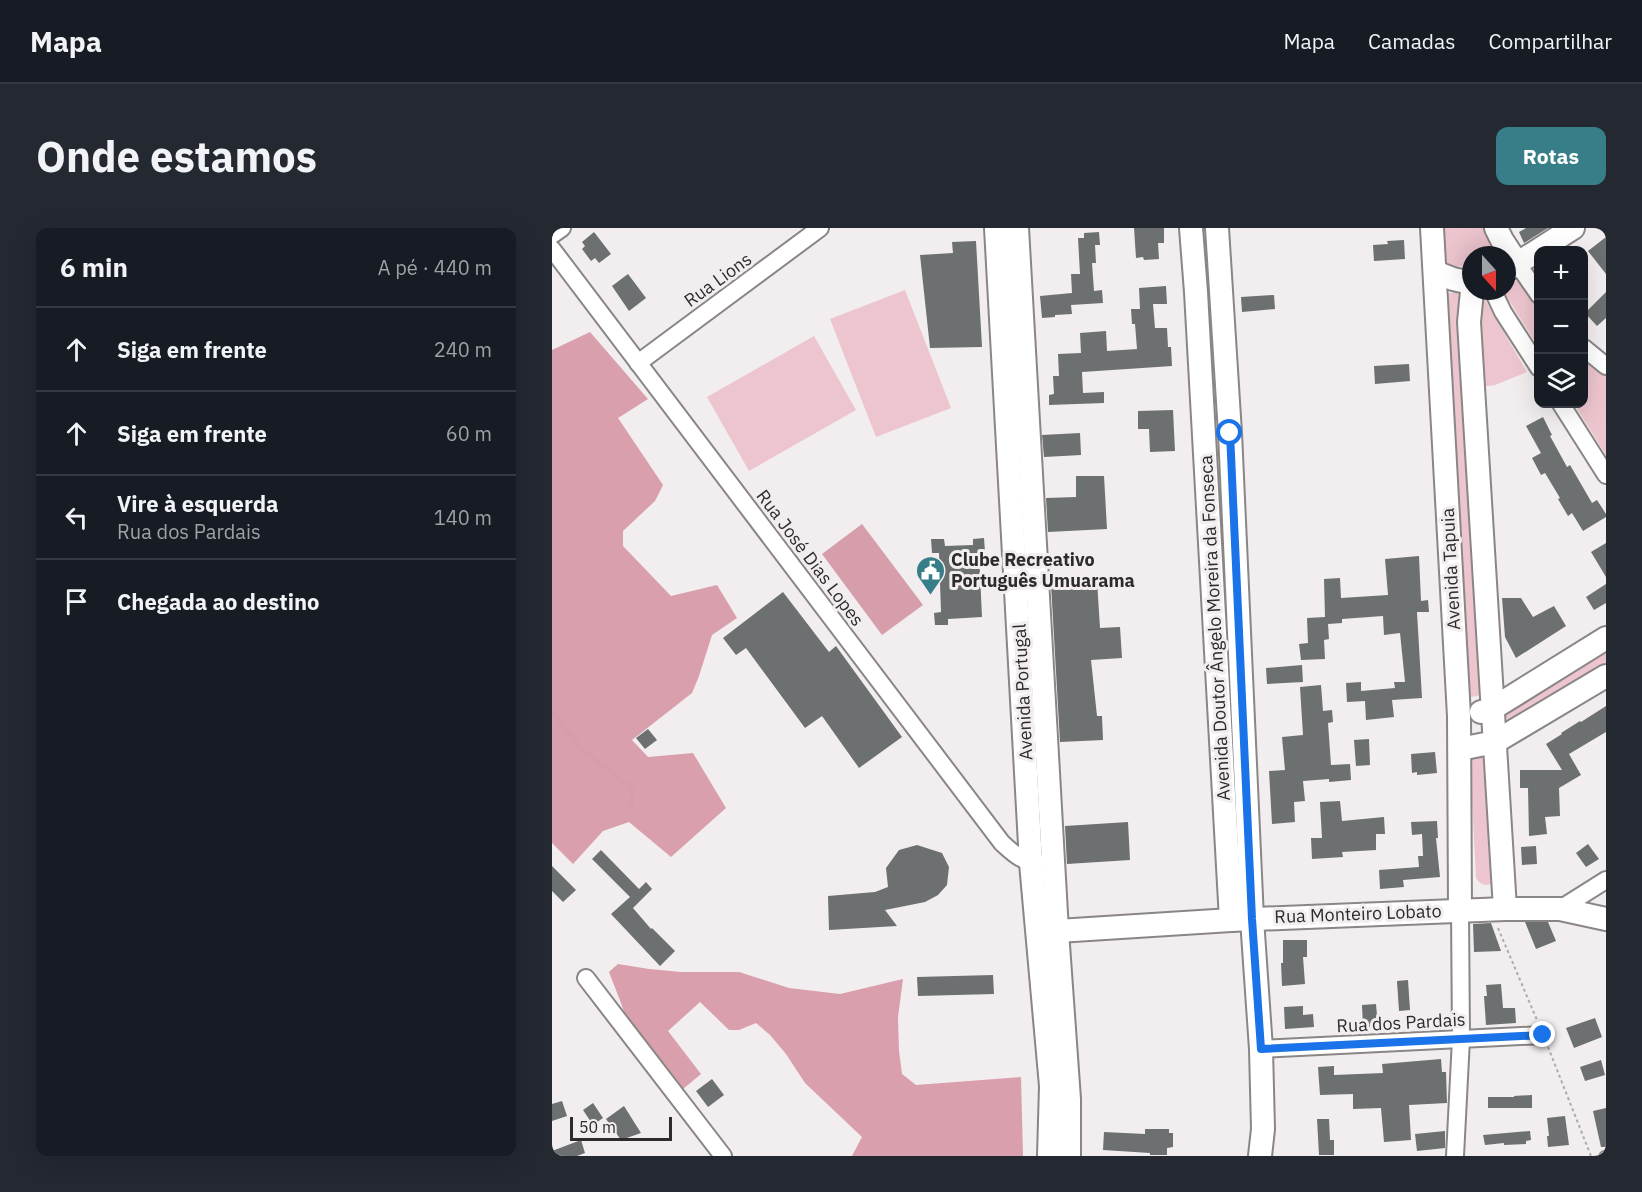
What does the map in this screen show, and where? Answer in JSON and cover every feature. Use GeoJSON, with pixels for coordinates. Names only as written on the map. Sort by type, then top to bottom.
{"type":"FeatureCollection","features":[{"type":"Feature","properties":{"kind":"main road","name":"Avenida Portugal"},"geometry":{"type":"LineString","coordinates":[[996,228],[1022,485]]}},
{"type":"Feature","properties":{"kind":"main road","name":"Avenida Portugal"},"geometry":{"type":"LineString","coordinates":[[1017,228],[1022,485],[1033,682],[1054,862],[1047,932],[1051,1086],[1049,1156]]}},
{"type":"Feature","properties":{"kind":"main road","name":"Avenida Doutor Ângelo Moreira da Fonseca"},"geometry":{"type":"LineString","coordinates":[[1191,228],[1204,434],[1241,919]]}},
{"type":"Feature","properties":{"kind":"main road","name":"Avenida Doutor Ângelo Moreira da Fonseca"},"geometry":{"type":"LineString","coordinates":[[1217,228],[1230,433],[1241,919]]}},
{"type":"Feature","properties":{"kind":"main road","name":"Avenida Tapuia"},"geometry":{"type":"LineString","coordinates":[[1432,228],[1459,716],[1460,910]]}},
{"type":"Feature","properties":{"kind":"main road"},"geometry":{"type":"LineString","coordinates":[[1496,228],[1504,246]]}},
{"type":"Feature","properties":{"kind":"main road"},"geometry":{"type":"LineString","coordinates":[[1516,264],[1573,228]]}},
{"type":"Feature","properties":{"kind":"main road"},"geometry":{"type":"LineString","coordinates":[[1435,272],[1462,281]]}},
{"type":"Feature","properties":{"kind":"main road","name":"Avenida Tapuia"},"geometry":{"type":"LineString","coordinates":[[1471,300],[1469,322],[1505,909]]}},
{"type":"Feature","properties":{"kind":"main road"},"geometry":{"type":"LineString","coordinates":[[1204,434],[1230,433]]}},
{"type":"Feature","properties":{"kind":"main road"},"geometry":{"type":"LineString","coordinates":[[1459,716],[1492,710],[1606,638]]}},
{"type":"Feature","properties":{"kind":"main road"},"geometry":{"type":"LineString","coordinates":[[1460,749],[1495,742],[1606,676]]}},
{"type":"Feature","properties":{"kind":"main road","name":"Avenida Portugal"},"geometry":{"type":"LineString","coordinates":[[1033,682],[1031,863],[1034,907],[1047,932]]}},
{"type":"Feature","properties":{"kind":"main road","name":"Rua Monteiro Lobato"},"geometry":{"type":"LineString","coordinates":[[1047,932],[1241,919],[1460,910],[1560,909],[1606,919]]}},
{"type":"Feature","properties":{"kind":"main road"},"geometry":{"type":"LineString","coordinates":[[1241,919],[1261,1049],[1263,1129],[1260,1156]]}},
{"type":"Feature","properties":{"kind":"main road"},"geometry":{"type":"LineString","coordinates":[[1047,932],[1069,1099],[1069,1156]]}},
{"type":"Feature","properties":{"kind":"street"},"geometry":{"type":"LineString","coordinates":[[552,235],[562,228]]}},
{"type":"Feature","properties":{"kind":"street","name":"Rua Lions"},"geometry":{"type":"LineString","coordinates":[[638,363],[820,228]]}},
{"type":"Feature","properties":{"kind":"street","name":"Rua José Dias Lopes"},"geometry":{"type":"LineString","coordinates":[[552,249],[1002,843],[1016,856],[1031,863]]}},
{"type":"Feature","properties":{"kind":"street"},"geometry":{"type":"LineString","coordinates":[[1516,271],[1534,290]]}},
{"type":"Feature","properties":{"kind":"street"},"geometry":{"type":"LineString","coordinates":[[1497,300],[1534,360]]}},
{"type":"Feature","properties":{"kind":"street"},"geometry":{"type":"LineString","coordinates":[[1588,351],[1606,366]]}},
{"type":"Feature","properties":{"kind":"street"},"geometry":{"type":"LineString","coordinates":[[1564,408],[1606,475]]}},
{"type":"Feature","properties":{"kind":"street"},"geometry":{"type":"LineString","coordinates":[[1031,863],[1054,862]]}},
{"type":"Feature","properties":{"kind":"street"},"geometry":{"type":"LineString","coordinates":[[1560,909],[1606,880]]}},
{"type":"Feature","properties":{"kind":"street"},"geometry":{"type":"LineString","coordinates":[[1455,1156],[1461,1039],[1460,910]]}},
{"type":"Feature","properties":{"kind":"street"},"geometry":{"type":"LineString","coordinates":[[586,978],[723,1156]]}},
{"type":"Feature","properties":{"kind":"street","name":"Rua dos Pardais"},"geometry":{"type":"LineString","coordinates":[[1261,1049],[1543,1035]]}},
{"type":"Feature","properties":{"kind":"shaded area"},"geometry":{"type":"Polygon","coordinates":[[[1197,228],[1208,228],[1219,422],[1211,424],[1197,228]]]}},
{"type":"Feature","properties":{"kind":"shaded area"},"geometry":{"type":"Polygon","coordinates":[[[1441,228],[1485,228],[1493,246],[1462,246],[1462,266],[1450,266],[1444,262],[1441,228]]]}},
{"type":"Feature","properties":{"kind":"shaded area"},"geometry":{"type":"Polygon","coordinates":[[[1518,280],[1534,299],[1534,341],[1509,300],[1516,300],[1516,281],[1518,280]]]}},
{"type":"Feature","properties":{"kind":"shaded area"},"geometry":{"type":"Polygon","coordinates":[[[905,290],[951,408],[876,437],[830,319],[905,290]]]}},
{"type":"Feature","properties":{"kind":"shaded area"},"geometry":{"type":"Polygon","coordinates":[[[1457,293],[1462,298],[1482,693],[1470,697],[1466,697],[1446,294],[1457,293]]]}},
{"type":"Feature","properties":{"kind":"shaded area"},"geometry":{"type":"Polygon","coordinates":[[[1480,300],[1485,300],[1527,372],[1495,385],[1479,387],[1480,300]]]}},
{"type":"Feature","properties":{"kind":"shaded area"},"geometry":{"type":"Polygon","coordinates":[[[590,332],[648,399],[618,418],[663,485],[655,501],[623,531],[623,546],[671,596],[717,585],[737,618],[712,635],[692,693],[632,740],[648,757],[693,753],[726,808],[671,857],[629,822],[603,831],[573,864],[552,843],[552,350],[590,332]]]}},
{"type":"Feature","properties":{"kind":"shaded area"},"geometry":{"type":"Polygon","coordinates":[[[814,336],[856,410],[749,471],[707,397],[814,336]]]}},
{"type":"Feature","properties":{"kind":"shaded area"},"geometry":{"type":"Polygon","coordinates":[[[1588,358],[1606,373],[1606,455],[1577,408],[1588,408],[1588,358]]]}},
{"type":"Feature","properties":{"kind":"shaded area"},"geometry":{"type":"Polygon","coordinates":[[[862,524],[923,605],[882,635],[822,554],[862,524]]]}},
{"type":"Feature","properties":{"kind":"shaded area"},"geometry":{"type":"Polygon","coordinates":[[[1606,646],[1606,670],[1509,723],[1506,711],[1606,646]]]}},
{"type":"Feature","properties":{"kind":"shaded area"},"geometry":{"type":"Polygon","coordinates":[[[1483,755],[1489,757],[1494,882],[1489,885],[1480,883],[1476,878],[1470,760],[1483,755]]]}},
{"type":"Feature","properties":{"kind":"shaded area"},"geometry":{"type":"Polygon","coordinates":[[[618,964],[681,972],[739,972],[789,988],[840,994],[903,979],[898,1017],[902,1074],[916,1085],[1021,1077],[1023,1156],[852,1156],[862,1137],[805,1083],[770,1035],[756,1023],[739,1030],[729,1030],[700,1002],[668,1031],[701,1074],[683,1089],[670,1078],[629,1027],[609,972],[618,964]]]}},
{"type":"Feature","properties":{"kind":"building"},"geometry":{"type":"Polygon","coordinates":[[[1134,228],[1164,228],[1164,243],[1158,243],[1159,259],[1136,258],[1134,228]]]}},
{"type":"Feature","properties":{"kind":"building"},"geometry":{"type":"Polygon","coordinates":[[[1526,228],[1548,228],[1524,243],[1519,232],[1526,228]]]}},
{"type":"Feature","properties":{"kind":"building"},"geometry":{"type":"Polygon","coordinates":[[[594,232],[611,254],[599,263],[595,258],[591,261],[582,249],[585,246],[582,242],[594,232]]]}},
{"type":"Feature","properties":{"kind":"building"},"geometry":{"type":"Polygon","coordinates":[[[1099,232],[1100,245],[1095,245],[1096,263],[1092,263],[1094,291],[1102,290],[1103,303],[1071,305],[1072,314],[1042,318],[1040,296],[1072,293],[1071,274],[1080,274],[1078,238],[1084,238],[1084,233],[1099,232]]]}},
{"type":"Feature","properties":{"kind":"building"},"geometry":{"type":"Polygon","coordinates":[[[1606,237],[1606,274],[1588,251],[1606,237]]]}},
{"type":"Feature","properties":{"kind":"building"},"geometry":{"type":"Polygon","coordinates":[[[1404,240],[1405,259],[1374,261],[1373,245],[1404,240]]]}},
{"type":"Feature","properties":{"kind":"building"},"geometry":{"type":"Polygon","coordinates":[[[976,241],[982,347],[930,348],[920,255],[953,253],[952,242],[976,241]]]}},
{"type":"Feature","properties":{"kind":"building"},"geometry":{"type":"Polygon","coordinates":[[[628,274],[646,298],[629,311],[612,286],[628,274]]]}},
{"type":"Feature","properties":{"kind":"building"},"geometry":{"type":"Polygon","coordinates":[[[1166,286],[1167,304],[1153,304],[1155,328],[1167,328],[1172,366],[1082,372],[1083,393],[1104,392],[1104,403],[1049,405],[1049,395],[1054,394],[1053,376],[1059,376],[1058,354],[1081,353],[1080,333],[1106,331],[1107,351],[1137,349],[1131,309],[1140,309],[1139,288],[1166,286]]]}},
{"type":"Feature","properties":{"kind":"building"},"geometry":{"type":"Polygon","coordinates":[[[1606,292],[1606,318],[1597,326],[1588,316],[1588,310],[1606,292]]]}},
{"type":"Feature","properties":{"kind":"building"},"geometry":{"type":"Polygon","coordinates":[[[1274,295],[1275,309],[1242,312],[1241,297],[1274,295]]]}},
{"type":"Feature","properties":{"kind":"building"},"geometry":{"type":"Polygon","coordinates":[[[1409,364],[1410,381],[1375,384],[1374,366],[1409,364]]]}},
{"type":"Feature","properties":{"kind":"building"},"geometry":{"type":"Polygon","coordinates":[[[1173,410],[1175,451],[1150,452],[1149,429],[1138,429],[1138,411],[1173,410]]]}},
{"type":"Feature","properties":{"kind":"building"},"geometry":{"type":"Polygon","coordinates":[[[1543,417],[1552,435],[1550,436],[1567,467],[1570,465],[1592,503],[1597,500],[1606,514],[1606,517],[1583,531],[1572,513],[1568,516],[1545,473],[1541,475],[1532,458],[1541,453],[1526,426],[1543,417]]]}},
{"type":"Feature","properties":{"kind":"building"},"geometry":{"type":"Polygon","coordinates":[[[1080,433],[1081,455],[1044,457],[1042,435],[1080,433]]]}},
{"type":"Feature","properties":{"kind":"building"},"geometry":{"type":"Polygon","coordinates":[[[1076,476],[1104,476],[1107,529],[1048,532],[1046,498],[1076,497],[1076,476]]]}},
{"type":"Feature","properties":{"kind":"building"},"geometry":{"type":"Polygon","coordinates":[[[984,538],[985,552],[979,553],[982,617],[948,619],[948,625],[935,625],[934,613],[941,612],[939,553],[932,553],[931,539],[944,539],[945,546],[973,545],[973,539],[984,538]]]}},
{"type":"Feature","properties":{"kind":"building"},"geometry":{"type":"Polygon","coordinates":[[[1606,543],[1606,577],[1591,552],[1606,543]]]}},
{"type":"Feature","properties":{"kind":"building"},"geometry":{"type":"Polygon","coordinates":[[[1419,556],[1421,601],[1428,600],[1429,612],[1417,612],[1422,698],[1392,700],[1394,717],[1366,720],[1365,701],[1347,702],[1346,683],[1361,682],[1361,691],[1395,688],[1394,682],[1405,682],[1400,633],[1384,635],[1383,616],[1342,619],[1342,623],[1328,624],[1329,639],[1324,640],[1325,659],[1301,660],[1299,644],[1308,643],[1307,618],[1325,617],[1324,579],[1340,578],[1341,598],[1388,595],[1385,559],[1419,556]]]}},
{"type":"Feature","properties":{"kind":"building"},"geometry":{"type":"Polygon","coordinates":[[[1097,581],[1100,628],[1120,627],[1122,658],[1091,660],[1097,716],[1102,716],[1103,740],[1060,742],[1051,584],[1097,581]]]}},
{"type":"Feature","properties":{"kind":"building"},"geometry":{"type":"Polygon","coordinates":[[[1606,584],[1606,603],[1594,610],[1586,597],[1606,584]]]}},
{"type":"Feature","properties":{"kind":"building"},"geometry":{"type":"Polygon","coordinates":[[[783,592],[829,652],[836,646],[902,737],[859,768],[822,716],[805,728],[746,648],[736,655],[723,638],[783,592]]]}},
{"type":"Feature","properties":{"kind":"building"},"geometry":{"type":"Polygon","coordinates":[[[1502,598],[1521,598],[1533,617],[1554,606],[1566,626],[1516,658],[1505,637],[1502,598]]]}},
{"type":"Feature","properties":{"kind":"building"},"geometry":{"type":"Polygon","coordinates":[[[1302,665],[1303,682],[1267,684],[1266,668],[1302,665]]]}},
{"type":"Feature","properties":{"kind":"building"},"geometry":{"type":"Polygon","coordinates":[[[1321,685],[1323,711],[1332,710],[1333,722],[1328,723],[1331,765],[1350,764],[1351,780],[1303,781],[1305,801],[1294,802],[1295,822],[1272,824],[1269,771],[1285,770],[1282,737],[1303,735],[1300,687],[1321,685]]]}},
{"type":"Feature","properties":{"kind":"building"},"geometry":{"type":"Polygon","coordinates":[[[1606,706],[1606,732],[1569,754],[1581,775],[1559,788],[1560,816],[1545,817],[1547,834],[1529,836],[1528,788],[1520,788],[1520,770],[1562,770],[1546,744],[1606,706]]]}},
{"type":"Feature","properties":{"kind":"building"},"geometry":{"type":"Polygon","coordinates":[[[648,729],[657,740],[645,749],[636,738],[648,729]]]}},
{"type":"Feature","properties":{"kind":"building"},"geometry":{"type":"Polygon","coordinates":[[[1369,739],[1370,765],[1356,766],[1354,740],[1369,739]]]}},
{"type":"Feature","properties":{"kind":"building"},"geometry":{"type":"Polygon","coordinates":[[[1435,752],[1437,773],[1417,775],[1417,772],[1412,773],[1411,754],[1435,752]]]}},
{"type":"Feature","properties":{"kind":"building"},"geometry":{"type":"Polygon","coordinates":[[[1340,801],[1342,821],[1384,817],[1385,834],[1376,834],[1376,850],[1342,852],[1343,857],[1312,859],[1311,838],[1322,838],[1320,802],[1340,801]]]}},
{"type":"Feature","properties":{"kind":"building"},"geometry":{"type":"Polygon","coordinates":[[[1437,821],[1438,838],[1436,838],[1440,877],[1403,880],[1404,887],[1380,889],[1379,870],[1419,867],[1418,856],[1423,856],[1422,834],[1412,835],[1411,822],[1437,821]]]}},
{"type":"Feature","properties":{"kind":"building"},"geometry":{"type":"Polygon","coordinates":[[[1128,822],[1130,860],[1067,864],[1065,826],[1128,822]]]}},
{"type":"Feature","properties":{"kind":"building"},"geometry":{"type":"Polygon","coordinates":[[[1588,844],[1599,859],[1586,867],[1576,853],[1588,844]]]}},
{"type":"Feature","properties":{"kind":"building"},"geometry":{"type":"Polygon","coordinates":[[[917,845],[942,853],[949,867],[947,885],[938,895],[925,902],[885,910],[897,926],[829,930],[828,896],[875,892],[888,887],[886,868],[899,850],[917,845]]]}},
{"type":"Feature","properties":{"kind":"building"},"geometry":{"type":"Polygon","coordinates":[[[1536,846],[1537,864],[1522,865],[1521,847],[1536,846]]]}},
{"type":"Feature","properties":{"kind":"building"},"geometry":{"type":"Polygon","coordinates":[[[601,850],[639,889],[646,882],[652,889],[633,908],[675,951],[660,966],[611,914],[630,897],[592,859],[601,850]]]}},
{"type":"Feature","properties":{"kind":"building"},"geometry":{"type":"Polygon","coordinates":[[[552,866],[576,890],[563,902],[552,891],[552,866]]]}},
{"type":"Feature","properties":{"kind":"building"},"geometry":{"type":"Polygon","coordinates":[[[1525,922],[1548,922],[1556,941],[1536,949],[1525,922]]]}},
{"type":"Feature","properties":{"kind":"building"},"geometry":{"type":"Polygon","coordinates":[[[1491,923],[1501,951],[1474,952],[1473,924],[1491,923]]]}},
{"type":"Feature","properties":{"kind":"building"},"geometry":{"type":"Polygon","coordinates":[[[1283,940],[1307,940],[1307,957],[1303,957],[1305,984],[1282,986],[1283,940]]]}},
{"type":"Feature","properties":{"kind":"building"},"geometry":{"type":"Polygon","coordinates":[[[993,975],[994,994],[918,996],[917,977],[993,975]]]}},
{"type":"Feature","properties":{"kind":"building"},"geometry":{"type":"Polygon","coordinates":[[[1408,980],[1410,1010],[1399,1011],[1397,981],[1408,980]]]}},
{"type":"Feature","properties":{"kind":"building"},"geometry":{"type":"Polygon","coordinates":[[[1501,984],[1503,1008],[1515,1008],[1516,1023],[1486,1025],[1484,996],[1487,996],[1486,985],[1501,984]]]}},
{"type":"Feature","properties":{"kind":"building"},"geometry":{"type":"Polygon","coordinates":[[[1376,1004],[1378,1027],[1363,1028],[1362,1005],[1376,1004]]]}},
{"type":"Feature","properties":{"kind":"building"},"geometry":{"type":"Polygon","coordinates":[[[1303,1006],[1303,1015],[1313,1014],[1314,1027],[1285,1029],[1284,1007],[1303,1006]]]}},
{"type":"Feature","properties":{"kind":"building"},"geometry":{"type":"Polygon","coordinates":[[[1595,1018],[1602,1037],[1574,1048],[1566,1028],[1595,1018]]]}},
{"type":"Feature","properties":{"kind":"building"},"geometry":{"type":"Polygon","coordinates":[[[1441,1059],[1442,1072],[1446,1072],[1447,1103],[1409,1105],[1411,1140],[1384,1142],[1381,1108],[1353,1109],[1353,1094],[1320,1095],[1318,1067],[1334,1066],[1334,1075],[1383,1073],[1382,1064],[1441,1059]]]}},
{"type":"Feature","properties":{"kind":"building"},"geometry":{"type":"Polygon","coordinates":[[[1601,1060],[1605,1075],[1585,1081],[1580,1067],[1601,1060]]]}},
{"type":"Feature","properties":{"kind":"building"},"geometry":{"type":"Polygon","coordinates":[[[712,1079],[724,1095],[708,1107],[696,1091],[712,1079]]]}},
{"type":"Feature","properties":{"kind":"building"},"geometry":{"type":"Polygon","coordinates":[[[1532,1095],[1532,1108],[1488,1108],[1488,1097],[1532,1095]]]}},
{"type":"Feature","properties":{"kind":"building"},"geometry":{"type":"Polygon","coordinates":[[[562,1101],[567,1116],[552,1121],[552,1104],[562,1101]]]}},
{"type":"Feature","properties":{"kind":"building"},"geometry":{"type":"Polygon","coordinates":[[[593,1103],[603,1118],[593,1125],[583,1110],[593,1103]]]}},
{"type":"Feature","properties":{"kind":"building"},"geometry":{"type":"Polygon","coordinates":[[[624,1106],[641,1133],[621,1140],[606,1119],[624,1106]]]}},
{"type":"Feature","properties":{"kind":"building"},"geometry":{"type":"Polygon","coordinates":[[[1606,1108],[1606,1147],[1601,1147],[1593,1111],[1606,1108]]]}},
{"type":"Feature","properties":{"kind":"building"},"geometry":{"type":"Polygon","coordinates":[[[1565,1116],[1569,1145],[1548,1147],[1547,1118],[1565,1116]]]}},
{"type":"Feature","properties":{"kind":"building"},"geometry":{"type":"Polygon","coordinates":[[[1317,1119],[1329,1119],[1330,1140],[1334,1140],[1334,1155],[1319,1155],[1317,1119]]]}},
{"type":"Feature","properties":{"kind":"building"},"geometry":{"type":"Polygon","coordinates":[[[1145,1129],[1169,1129],[1169,1133],[1173,1133],[1173,1147],[1167,1148],[1167,1155],[1103,1150],[1104,1132],[1145,1134],[1145,1129]]]}},
{"type":"Feature","properties":{"kind":"building"},"geometry":{"type":"Polygon","coordinates":[[[1445,1131],[1445,1148],[1417,1151],[1415,1134],[1445,1131]]]}},
{"type":"Feature","properties":{"kind":"building"},"geometry":{"type":"Polygon","coordinates":[[[1530,1131],[1531,1140],[1526,1141],[1526,1144],[1485,1145],[1483,1135],[1530,1131]]]}},
{"type":"Feature","properties":{"kind":"building"},"geometry":{"type":"Polygon","coordinates":[[[581,1140],[585,1153],[577,1156],[552,1156],[552,1151],[581,1140]]]}},
{"type":"Feature","properties":{"kind":"waterway"},"geometry":{"type":"LineString","coordinates":[[552,712],[583,750],[632,788],[631,807]]}},
{"type":"Feature","properties":{"kind":"place","name":"Clube Recreativo Português Umuarama"},"geometry":{"type":"Point","coordinates":[930,596]}},
{"type":"Feature","properties":{"kind":"route"},"geometry":{"type":"LineString","coordinates":[[1230,433],[1252,919],[1261,1049],[1543,1035]]}}]}
